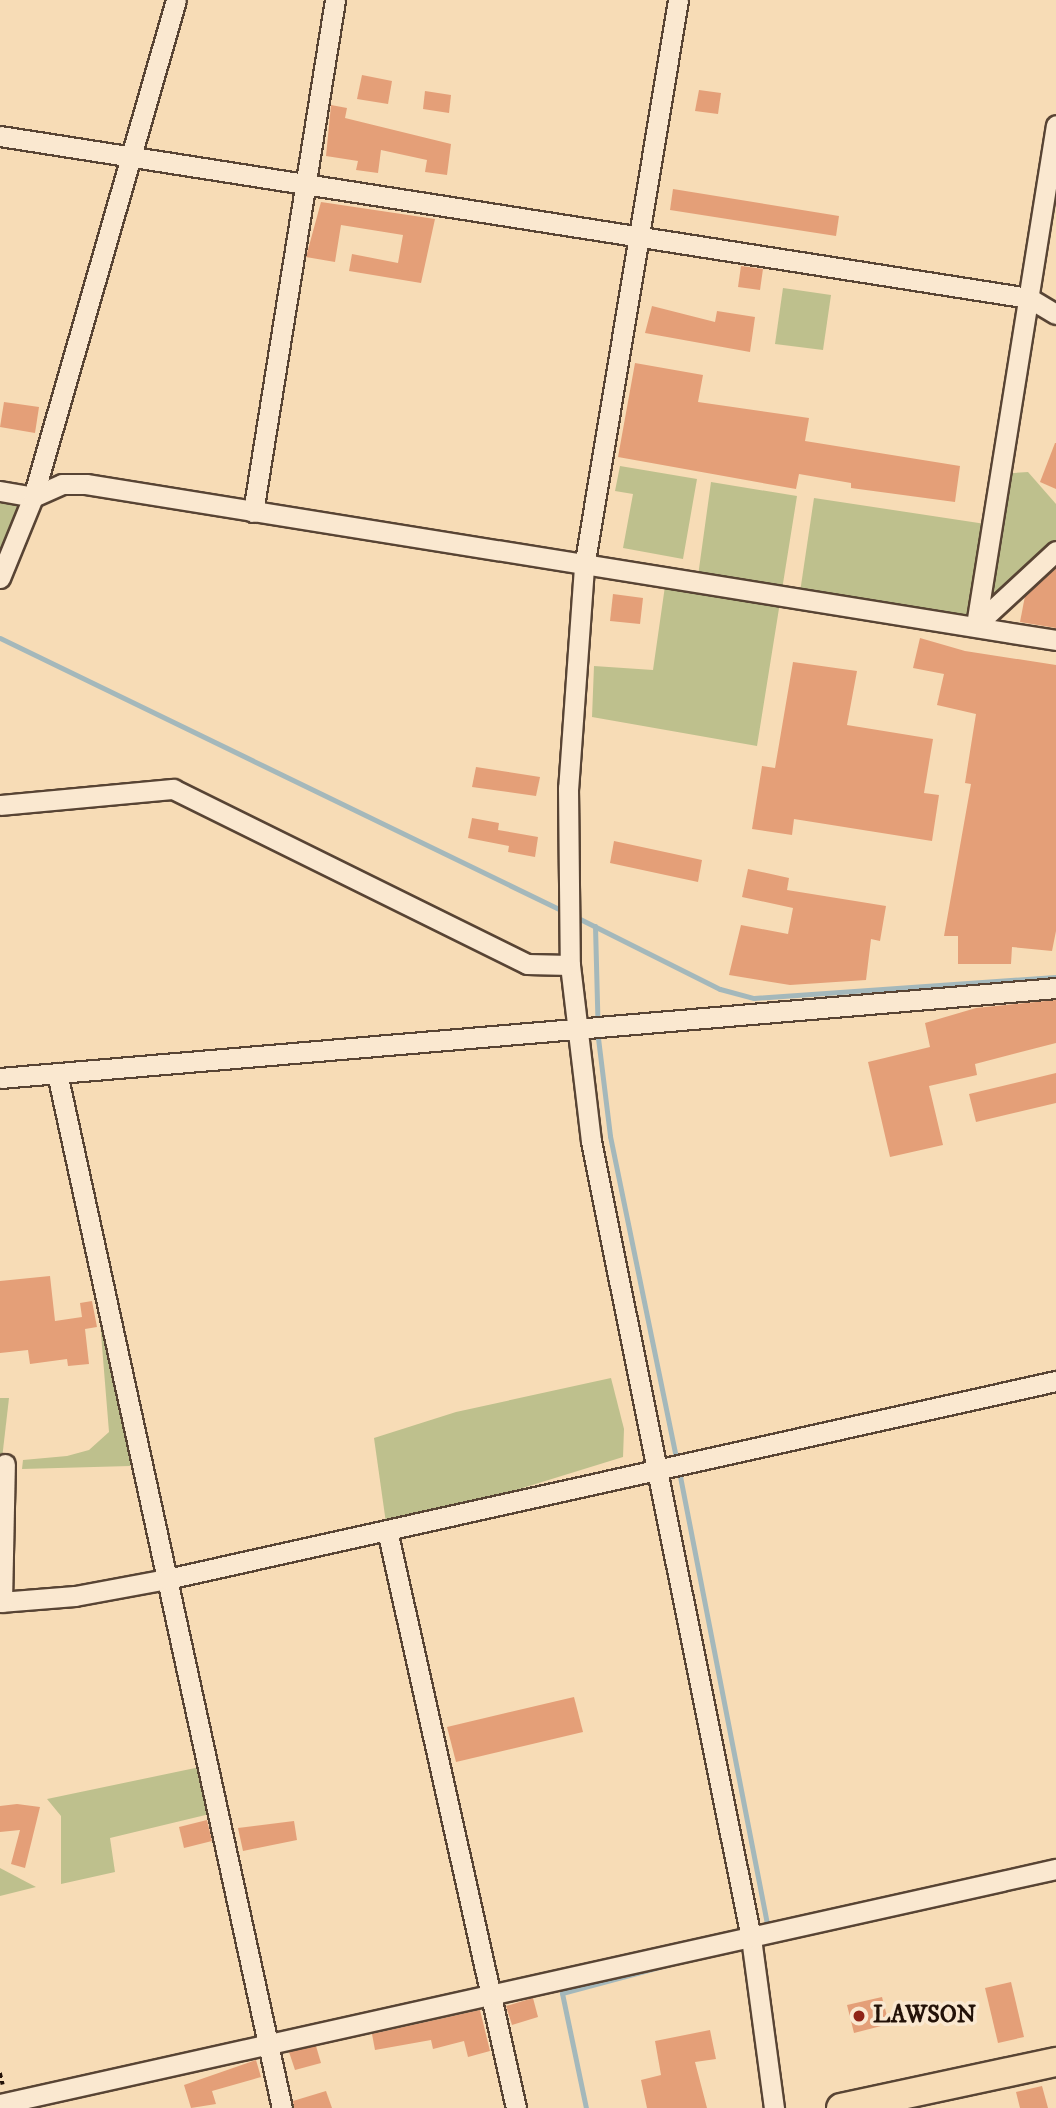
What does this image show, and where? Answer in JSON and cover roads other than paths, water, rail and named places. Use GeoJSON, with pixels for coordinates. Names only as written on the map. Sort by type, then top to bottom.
{"type":"FeatureCollection","features":[{"type":"Feature","properties":{"kind":"highway"},"geometry":{"type":"LineString","coordinates":[[841,2108],[870,2105],[1056,2062]]}},
{"type":"Feature","properties":{"kind":"street"},"geometry":{"type":"LineString","coordinates":[[0,578],[33,497],[128,156],[176,0]]}},
{"type":"Feature","properties":{"kind":"street"},"geometry":{"type":"LineString","coordinates":[[253,512],[308,186],[335,0]]}},
{"type":"Feature","properties":{"kind":"street"},"geometry":{"type":"LineString","coordinates":[[678,0],[584,567],[568,788],[570,965],[575,1026],[591,1141],[751,1938],[774,2108]]}},
{"type":"Feature","properties":{"kind":"street"},"geometry":{"type":"LineString","coordinates":[[976,625],[1054,158],[1056,125]]}},
{"type":"Feature","properties":{"kind":"street"},"geometry":{"type":"LineString","coordinates":[[0,136],[639,239],[1029,298],[1056,314]]}},
{"type":"Feature","properties":{"kind":"street"},"geometry":{"type":"LineString","coordinates":[[0,491],[33,497],[62,484],[86,484],[584,567],[976,625],[1056,640]]}},
{"type":"Feature","properties":{"kind":"street"},"geometry":{"type":"LineString","coordinates":[[976,625],[1056,551]]}},
{"type":"Feature","properties":{"kind":"street"},"geometry":{"type":"LineString","coordinates":[[0,805],[173,789],[527,964],[570,965]]}},
{"type":"Feature","properties":{"kind":"street"},"geometry":{"type":"LineString","coordinates":[[0,1078],[575,1026],[1056,988]]}},
{"type":"Feature","properties":{"kind":"street"},"geometry":{"type":"LineString","coordinates":[[57,1073],[282,2108]]}},
{"type":"Feature","properties":{"kind":"street"},"geometry":{"type":"LineString","coordinates":[[5,1464],[1,1602],[75,1596],[167,1580],[1056,1381]]}},
{"type":"Feature","properties":{"kind":"street"},"geometry":{"type":"LineString","coordinates":[[387,1530],[516,2108]]}},
{"type":"Feature","properties":{"kind":"street"},"geometry":{"type":"LineString","coordinates":[[0,2104],[1056,1869]]}},
{"type":"Feature","properties":{"kind":"waterway"},"geometry":{"type":"LineString","coordinates":[[0,638],[565,912]]}},
{"type":"Feature","properties":{"kind":"waterway"},"geometry":{"type":"LineString","coordinates":[[574,916],[720,989],[754,998],[1056,977]]}},
{"type":"Feature","properties":{"kind":"waterway"},"geometry":{"type":"LineString","coordinates":[[595,926],[598,1038],[610,1136],[677,1461]]}},
{"type":"Feature","properties":{"kind":"waterway"},"geometry":{"type":"LineString","coordinates":[[679,1471],[768,1927]]}},
{"type":"Feature","properties":{"kind":"waterway"},"geometry":{"type":"LineString","coordinates":[[586,2108],[562,1993],[671,1964]]}},
{"type":"Feature","properties":{"kind":"place","name":"LAWSON"},"geometry":{"type":"Point","coordinates":[859,2016]}}]}
